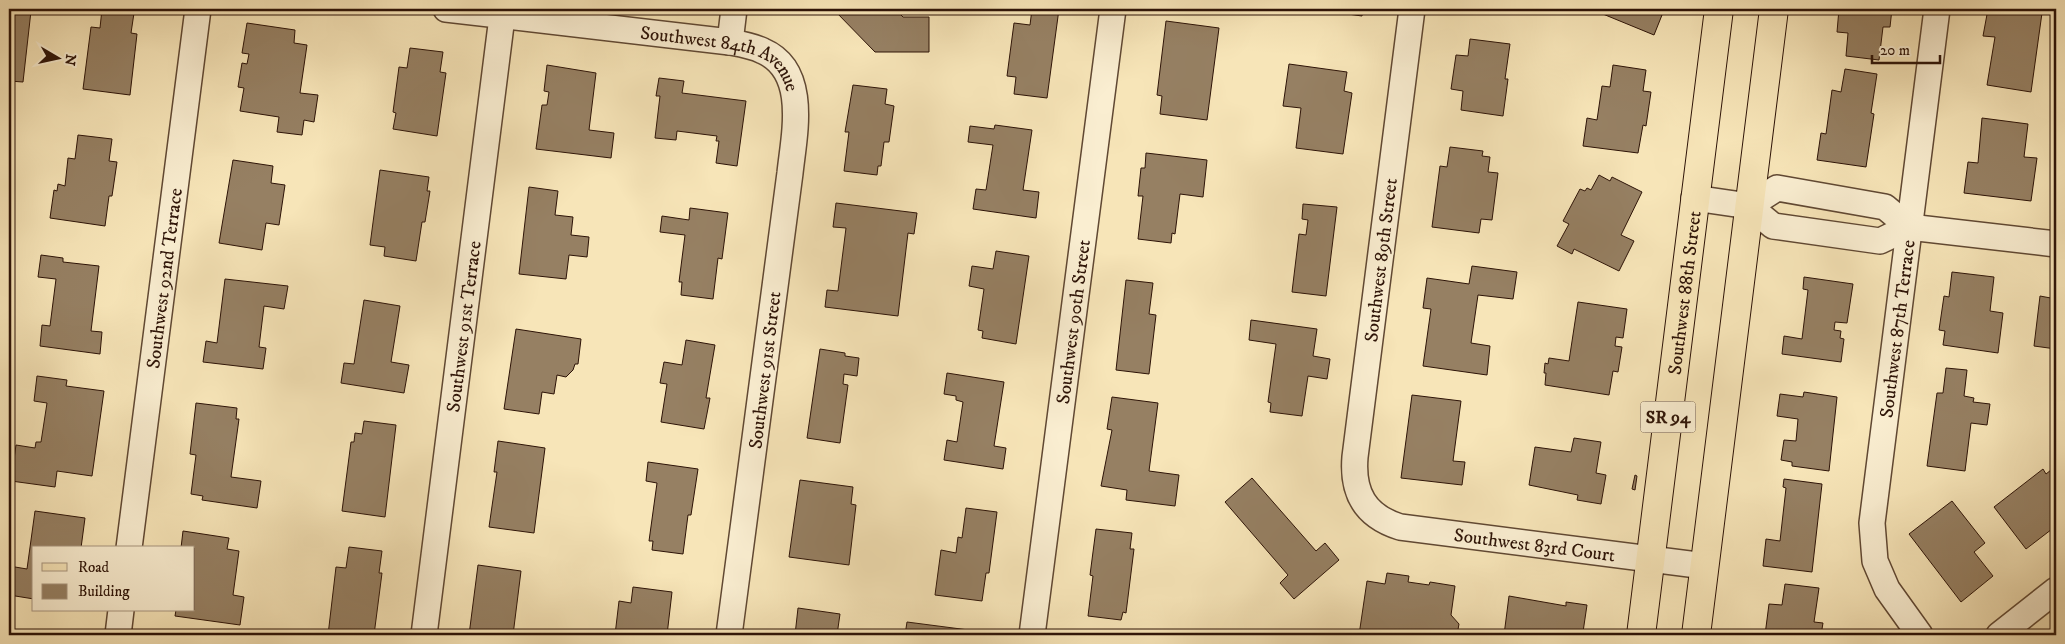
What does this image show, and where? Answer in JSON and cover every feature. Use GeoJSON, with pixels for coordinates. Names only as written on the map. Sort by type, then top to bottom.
{"type":"FeatureCollection","features":[{"type":"Feature","properties":{"kind":"main road","name":"Southwest 88th Street"},"geometry":{"type":"LineString","coordinates":[[1641,635],[1719,9]]}},
{"type":"Feature","properties":{"kind":"main road","name":"SR 94"},"geometry":{"type":"LineString","coordinates":[[1696,635],[1774,9]]}},
{"type":"Feature","properties":{"kind":"street","name":"Southwest 92nd Terrace"},"geometry":{"type":"LineString","coordinates":[[129,546],[198,9]]}},
{"type":"Feature","properties":{"kind":"street","name":"Southwest 84th Avenue"},"geometry":{"type":"LineString","coordinates":[[446,9],[730,42],[765,51],[776,60],[787,74],[794,90],[796,105]]}},
{"type":"Feature","properties":{"kind":"street"},"geometry":{"type":"LineString","coordinates":[[730,42],[734,9]]}},
{"type":"Feature","properties":{"kind":"street","name":"Southwest 90th Street"},"geometry":{"type":"LineString","coordinates":[[1032,635],[1113,9]]}},
{"type":"Feature","properties":{"kind":"street","name":"Southwest 89th Street"},"geometry":{"type":"LineString","coordinates":[[1368,508],[1360,498],[1356,485],[1355,457],[1412,9]]}},
{"type":"Feature","properties":{"kind":"street","name":"Southwest 87th Terrace"},"geometry":{"type":"LineString","coordinates":[[1920,635],[1887,589],[1875,562],[1872,539],[1875,496],[1937,9]]}},
{"type":"Feature","properties":{"kind":"street","name":"Southwest 91st Terrace"},"geometry":{"type":"LineString","coordinates":[[424,635],[502,17]]}},
{"type":"Feature","properties":{"kind":"street","name":"Southwest 91st Street"},"geometry":{"type":"LineString","coordinates":[[729,635],[790,173],[796,105]]}},
{"type":"Feature","properties":{"kind":"street"},"geometry":{"type":"LineString","coordinates":[[1749,206],[1778,188],[1885,207],[1909,227],[2056,244]]}},
{"type":"Feature","properties":{"kind":"street"},"geometry":{"type":"LineString","coordinates":[[1694,198],[1749,206],[1773,226],[1880,242],[1909,227]]}},
{"type":"Feature","properties":{"kind":"street","name":"Southwest 83rd Court"},"geometry":{"type":"LineString","coordinates":[[1368,508],[1383,520],[1400,527],[1705,566]]}},
{"type":"Feature","properties":{"kind":"street"},"geometry":{"type":"LineString","coordinates":[[1999,635],[2056,590]]}},
{"type":"Feature","properties":{"kind":"street"},"geometry":{"type":"LineString","coordinates":[[118,635],[121,612]]}},
{"type":"Feature","properties":{"kind":"building"},"geometry":{"type":"Polygon","coordinates":[[[9,9],[31,11],[23,82],[9,81],[9,9]]]}},
{"type":"Feature","properties":{"kind":"building"},"geometry":{"type":"Polygon","coordinates":[[[102,9],[134,13],[131,33],[137,34],[130,95],[83,89],[91,27],[100,28],[102,9]]]}},
{"type":"Feature","properties":{"kind":"building"},"geometry":{"type":"Polygon","coordinates":[[[828,9],[895,9],[903,17],[929,17],[929,52],[875,52],[835,11],[833,14],[828,9]]]}},
{"type":"Feature","properties":{"kind":"building"},"geometry":{"type":"Polygon","coordinates":[[[1032,9],[1059,9],[1047,98],[1014,94],[1016,77],[1007,76],[1014,23],[1030,25],[1032,9]]]}},
{"type":"Feature","properties":{"kind":"building"},"geometry":{"type":"Polygon","coordinates":[[[1312,9],[1363,9],[1362,16],[1312,9]]]}},
{"type":"Feature","properties":{"kind":"building"},"geometry":{"type":"Polygon","coordinates":[[[1599,9],[1655,9],[1654,11],[1662,15],[1654,35],[1598,12],[1599,9]]]}},
{"type":"Feature","properties":{"kind":"building"},"geometry":{"type":"Polygon","coordinates":[[[1839,9],[1892,9],[1890,27],[1883,27],[1879,60],[1846,56],[1848,33],[1837,32],[1839,9]]]}},
{"type":"Feature","properties":{"kind":"building"},"geometry":{"type":"Polygon","coordinates":[[[1988,9],[2012,9],[2042,13],[2031,92],[1987,85],[1995,37],[1983,36],[1988,9]]]}},
{"type":"Feature","properties":{"kind":"building"},"geometry":{"type":"Polygon","coordinates":[[[1166,21],[1219,28],[1207,120],[1160,114],[1162,96],[1157,95],[1166,21]]]}},
{"type":"Feature","properties":{"kind":"building"},"geometry":{"type":"Polygon","coordinates":[[[247,23],[295,30],[294,43],[307,45],[300,93],[318,95],[314,122],[304,120],[302,135],[277,132],[279,117],[240,111],[244,88],[238,87],[242,63],[247,64],[249,54],[242,53],[247,23]]]}},
{"type":"Feature","properties":{"kind":"building"},"geometry":{"type":"Polygon","coordinates":[[[1470,39],[1510,44],[1505,79],[1508,79],[1503,116],[1461,110],[1463,91],[1451,89],[1456,55],[1468,56],[1470,39]]]}},
{"type":"Feature","properties":{"kind":"building"},"geometry":{"type":"Polygon","coordinates":[[[410,48],[443,52],[440,72],[446,73],[437,136],[393,129],[396,113],[393,112],[399,67],[407,68],[410,48]]]}},
{"type":"Feature","properties":{"kind":"building"},"geometry":{"type":"Polygon","coordinates":[[[1289,64],[1347,72],[1344,91],[1352,93],[1343,154],[1296,148],[1301,108],[1283,106],[1289,64]]]}},
{"type":"Feature","properties":{"kind":"building"},"geometry":{"type":"Polygon","coordinates":[[[547,65],[596,73],[589,130],[614,133],[611,158],[536,149],[542,105],[547,105],[549,92],[544,91],[547,65]]]}},
{"type":"Feature","properties":{"kind":"building"},"geometry":{"type":"Polygon","coordinates":[[[1613,65],[1646,70],[1643,91],[1651,92],[1646,126],[1643,125],[1638,153],[1583,146],[1587,118],[1597,120],[1602,86],[1610,87],[1613,65]]]}},
{"type":"Feature","properties":{"kind":"building"},"geometry":{"type":"Polygon","coordinates":[[[1845,69],[1877,74],[1871,113],[1874,114],[1866,167],[1817,160],[1821,133],[1826,134],[1832,90],[1841,92],[1845,69]]]}},
{"type":"Feature","properties":{"kind":"building"},"geometry":{"type":"Polygon","coordinates":[[[659,78],[684,81],[682,93],[746,101],[737,166],[716,163],[719,141],[716,141],[717,136],[677,131],[676,140],[655,138],[660,96],[656,96],[659,78]]]}},
{"type":"Feature","properties":{"kind":"building"},"geometry":{"type":"Polygon","coordinates":[[[853,85],[887,89],[885,104],[894,106],[889,142],[884,142],[881,166],[878,166],[877,175],[844,171],[849,132],[845,132],[853,85]]]}},
{"type":"Feature","properties":{"kind":"building"},"geometry":{"type":"Polygon","coordinates":[[[1982,118],[2028,124],[2024,157],[2037,158],[2031,201],[1964,193],[1968,162],[1978,163],[1982,118]]]}},
{"type":"Feature","properties":{"kind":"building"},"geometry":{"type":"Polygon","coordinates":[[[995,125],[1032,130],[1023,190],[1039,192],[1036,218],[973,209],[976,189],[986,190],[993,145],[968,142],[970,126],[994,129],[995,125]]]}},
{"type":"Feature","properties":{"kind":"building"},"geometry":{"type":"Polygon","coordinates":[[[78,135],[112,139],[109,161],[117,162],[112,196],[109,196],[105,226],[50,218],[54,190],[57,191],[58,184],[65,186],[68,158],[75,159],[78,135]]]}},
{"type":"Feature","properties":{"kind":"building"},"geometry":{"type":"Polygon","coordinates":[[[1450,147],[1483,151],[1482,156],[1490,157],[1488,172],[1498,173],[1492,220],[1481,219],[1479,233],[1432,227],[1440,166],[1447,167],[1450,147]]]}},
{"type":"Feature","properties":{"kind":"building"},"geometry":{"type":"Polygon","coordinates":[[[1146,153],[1207,160],[1203,197],[1180,194],[1175,234],[1172,233],[1171,243],[1138,239],[1143,196],[1138,196],[1141,168],[1145,168],[1146,153]]]}},
{"type":"Feature","properties":{"kind":"building"},"geometry":{"type":"Polygon","coordinates":[[[233,160],[273,166],[271,183],[285,185],[279,225],[266,223],[262,250],[219,243],[233,160]]]}},
{"type":"Feature","properties":{"kind":"building"},"geometry":{"type":"Polygon","coordinates":[[[2056,162],[2056,185],[2054,185],[2056,162]]]}},
{"type":"Feature","properties":{"kind":"building"},"geometry":{"type":"Polygon","coordinates":[[[380,170],[429,177],[427,191],[430,191],[425,222],[422,222],[416,261],[384,256],[385,247],[370,245],[380,170]]]}},
{"type":"Feature","properties":{"kind":"building"},"geometry":{"type":"Polygon","coordinates":[[[1599,175],[1610,181],[1612,177],[1642,192],[1621,235],[1634,241],[1619,271],[1574,249],[1572,254],[1557,246],[1569,224],[1563,221],[1580,189],[1585,191],[1587,188],[1591,190],[1599,175]]]}},
{"type":"Feature","properties":{"kind":"building"},"geometry":{"type":"Polygon","coordinates":[[[529,187],[558,191],[555,215],[573,217],[571,235],[589,237],[587,257],[569,255],[566,279],[519,274],[529,187]]]}},
{"type":"Feature","properties":{"kind":"building"},"geometry":{"type":"Polygon","coordinates":[[[836,203],[917,213],[914,234],[908,233],[898,316],[825,307],[827,290],[838,291],[846,228],[833,227],[836,203]]]}},
{"type":"Feature","properties":{"kind":"building"},"geometry":{"type":"Polygon","coordinates":[[[1303,204],[1337,207],[1326,296],[1292,292],[1299,234],[1306,235],[1308,220],[1302,219],[1303,204]]]}},
{"type":"Feature","properties":{"kind":"building"},"geometry":{"type":"Polygon","coordinates":[[[690,208],[728,213],[722,259],[718,258],[713,299],[681,295],[682,282],[679,282],[685,235],[660,232],[662,216],[689,220],[690,208]]]}},
{"type":"Feature","properties":{"kind":"building"},"geometry":{"type":"Polygon","coordinates":[[[996,251],[1029,256],[1016,344],[982,338],[983,331],[978,330],[984,289],[969,286],[972,266],[993,269],[996,251]]]}},
{"type":"Feature","properties":{"kind":"building"},"geometry":{"type":"Polygon","coordinates":[[[41,255],[63,258],[63,262],[99,266],[91,331],[102,332],[100,354],[40,346],[42,325],[50,326],[56,279],[38,277],[41,255]]]}},
{"type":"Feature","properties":{"kind":"building"},"geometry":{"type":"Polygon","coordinates":[[[1472,266],[1517,272],[1513,299],[1478,295],[1471,343],[1490,346],[1487,375],[1423,366],[1431,309],[1423,308],[1427,278],[1469,284],[1472,266]]]}},
{"type":"Feature","properties":{"kind":"building"},"geometry":{"type":"Polygon","coordinates":[[[1952,272],[1994,277],[1990,311],[2003,313],[1998,353],[1943,345],[1945,331],[1939,330],[1944,296],[1949,297],[1952,272]]]}},
{"type":"Feature","properties":{"kind":"building"},"geometry":{"type":"Polygon","coordinates":[[[1804,277],[1853,284],[1847,323],[1835,322],[1834,330],[1841,331],[1840,338],[1844,339],[1841,362],[1782,354],[1784,336],[1802,339],[1808,290],[1803,289],[1804,277]]]}},
{"type":"Feature","properties":{"kind":"building"},"geometry":{"type":"Polygon","coordinates":[[[225,279],[288,286],[284,309],[264,306],[259,347],[266,348],[263,369],[203,362],[206,341],[217,343],[225,279]]]}},
{"type":"Feature","properties":{"kind":"building"},"geometry":{"type":"Polygon","coordinates":[[[1126,280],[1153,283],[1149,314],[1156,315],[1149,374],[1116,370],[1126,280]]]}},
{"type":"Feature","properties":{"kind":"building"},"geometry":{"type":"Polygon","coordinates":[[[2040,296],[2056,299],[2056,349],[2034,346],[2040,296]]]}},
{"type":"Feature","properties":{"kind":"building"},"geometry":{"type":"Polygon","coordinates":[[[364,300],[400,306],[391,362],[409,365],[404,393],[341,383],[344,363],[354,364],[364,300]]]}},
{"type":"Feature","properties":{"kind":"building"},"geometry":{"type":"Polygon","coordinates":[[[1578,302],[1627,309],[1623,338],[1616,337],[1615,346],[1622,347],[1618,372],[1613,371],[1609,395],[1545,385],[1545,363],[1548,364],[1549,358],[1569,361],[1578,302]]]}},
{"type":"Feature","properties":{"kind":"building"},"geometry":{"type":"Polygon","coordinates":[[[1251,320],[1317,329],[1313,356],[1330,359],[1327,379],[1308,376],[1302,416],[1270,412],[1271,403],[1268,402],[1276,344],[1249,340],[1251,320]]]}},
{"type":"Feature","properties":{"kind":"building"},"geometry":{"type":"Polygon","coordinates":[[[516,329],[581,339],[578,364],[575,364],[573,370],[566,377],[557,375],[554,394],[542,392],[539,414],[504,409],[516,329]]]}},
{"type":"Feature","properties":{"kind":"building"},"geometry":{"type":"Polygon","coordinates":[[[686,340],[715,345],[706,398],[710,398],[704,429],[661,422],[667,384],[660,383],[664,362],[682,365],[686,340]]]}},
{"type":"Feature","properties":{"kind":"building"},"geometry":{"type":"Polygon","coordinates":[[[820,349],[845,353],[845,356],[859,358],[857,376],[844,374],[843,384],[848,385],[840,443],[807,438],[820,349]]]}},
{"type":"Feature","properties":{"kind":"building"},"geometry":{"type":"Polygon","coordinates":[[[1946,368],[1967,370],[1964,396],[1974,398],[1973,402],[1990,404],[1987,425],[1971,423],[1965,471],[1927,466],[1937,393],[1943,393],[1946,368]]]}},
{"type":"Feature","properties":{"kind":"building"},"geometry":{"type":"Polygon","coordinates":[[[947,373],[1004,382],[994,446],[1006,448],[1003,469],[944,460],[947,440],[957,442],[963,402],[956,400],[956,396],[944,394],[947,373]]]}},
{"type":"Feature","properties":{"kind":"building"},"geometry":{"type":"Polygon","coordinates":[[[37,376],[67,380],[66,386],[104,391],[92,476],[57,471],[55,487],[11,481],[16,445],[35,448],[36,442],[41,442],[47,403],[34,401],[37,376]]]}},
{"type":"Feature","properties":{"kind":"building"},"geometry":{"type":"Polygon","coordinates":[[[1804,392],[1837,397],[1829,471],[1792,466],[1792,462],[1781,460],[1784,440],[1796,441],[1798,419],[1777,416],[1780,394],[1803,397],[1804,392]]]}},
{"type":"Feature","properties":{"kind":"building"},"geometry":{"type":"Polygon","coordinates":[[[1412,395],[1461,401],[1453,461],[1465,462],[1462,485],[1401,478],[1412,395]]]}},
{"type":"Feature","properties":{"kind":"building"},"geometry":{"type":"Polygon","coordinates":[[[1112,397],[1158,403],[1149,471],[1179,475],[1175,506],[1126,500],[1127,490],[1101,486],[1112,430],[1107,429],[1112,397]]]}},
{"type":"Feature","properties":{"kind":"building"},"geometry":{"type":"Polygon","coordinates":[[[196,403],[237,408],[236,419],[239,419],[231,477],[261,481],[257,508],[202,500],[203,496],[191,494],[196,455],[190,454],[196,403]]]}},
{"type":"Feature","properties":{"kind":"building"},"geometry":{"type":"Polygon","coordinates":[[[364,421],[396,425],[385,517],[342,511],[351,442],[354,442],[355,433],[362,434],[364,421]]]}},
{"type":"Feature","properties":{"kind":"building"},"geometry":{"type":"Polygon","coordinates":[[[1574,438],[1601,442],[1596,473],[1606,475],[1601,504],[1577,500],[1578,495],[1529,485],[1535,447],[1571,452],[1574,438]]]}},
{"type":"Feature","properties":{"kind":"building"},"geometry":{"type":"Polygon","coordinates":[[[498,441],[545,448],[534,533],[489,527],[497,472],[494,472],[498,441]]]}},
{"type":"Feature","properties":{"kind":"building"},"geometry":{"type":"Polygon","coordinates":[[[648,462],[698,469],[691,515],[688,515],[683,554],[652,550],[653,541],[649,541],[657,483],[646,481],[648,462]]]}},
{"type":"Feature","properties":{"kind":"building"},"geometry":{"type":"Polygon","coordinates":[[[2056,466],[2056,526],[2026,549],[1994,507],[2043,469],[2046,474],[2056,466]]]}},
{"type":"Feature","properties":{"kind":"building"},"geometry":{"type":"Polygon","coordinates":[[[1635,475],[1637,476],[1635,490],[1632,489],[1635,475]]]}},
{"type":"Feature","properties":{"kind":"building"},"geometry":{"type":"Polygon","coordinates":[[[1252,478],[1316,551],[1325,543],[1339,560],[1294,599],[1280,583],[1288,575],[1225,502],[1252,478]]]}},
{"type":"Feature","properties":{"kind":"building"},"geometry":{"type":"Polygon","coordinates":[[[1784,479],[1822,484],[1812,572],[1763,566],[1766,539],[1780,541],[1786,488],[1783,487],[1784,479]]]}},
{"type":"Feature","properties":{"kind":"building"},"geometry":{"type":"Polygon","coordinates":[[[800,480],[853,487],[851,504],[856,505],[849,565],[789,557],[800,480]]]}},
{"type":"Feature","properties":{"kind":"building"},"geometry":{"type":"Polygon","coordinates":[[[1952,501],[1985,543],[1974,552],[1993,576],[1961,602],[1909,534],[1952,501]]]}},
{"type":"Feature","properties":{"kind":"building"},"geometry":{"type":"Polygon","coordinates":[[[966,508],[997,512],[989,573],[986,573],[982,601],[935,595],[941,550],[956,553],[958,537],[962,538],[966,508]]]}},
{"type":"Feature","properties":{"kind":"building"},"geometry":{"type":"Polygon","coordinates":[[[35,511],[85,518],[81,546],[32,546],[32,599],[9,595],[9,566],[27,569],[35,511]]]}},
{"type":"Feature","properties":{"kind":"building"},"geometry":{"type":"Polygon","coordinates":[[[1096,529],[1132,533],[1130,549],[1134,549],[1126,613],[1123,612],[1121,620],[1088,616],[1093,576],[1090,575],[1096,529]]]}},
{"type":"Feature","properties":{"kind":"building"},"geometry":{"type":"Polygon","coordinates":[[[183,531],[229,538],[227,549],[239,551],[233,595],[244,597],[240,625],[175,616],[176,612],[195,612],[195,546],[181,546],[183,531]]]}},
{"type":"Feature","properties":{"kind":"building"},"geometry":{"type":"Polygon","coordinates":[[[349,547],[382,551],[379,573],[382,573],[374,635],[328,635],[336,567],[346,568],[349,547]]]}},
{"type":"Feature","properties":{"kind":"building"},"geometry":{"type":"Polygon","coordinates":[[[478,565],[521,571],[513,635],[469,635],[478,565]]]}},
{"type":"Feature","properties":{"kind":"building"},"geometry":{"type":"Polygon","coordinates":[[[1387,573],[1409,576],[1408,582],[1429,585],[1430,582],[1455,586],[1451,615],[1459,624],[1457,635],[1406,635],[1378,631],[1377,635],[1359,635],[1367,581],[1385,584],[1387,573]]]}},
{"type":"Feature","properties":{"kind":"building"},"geometry":{"type":"Polygon","coordinates":[[[1785,584],[1819,588],[1814,622],[1823,623],[1821,635],[1765,635],[1769,604],[1782,605],[1785,584]]]}},
{"type":"Feature","properties":{"kind":"building"},"geometry":{"type":"Polygon","coordinates":[[[633,587],[672,592],[667,635],[615,635],[619,601],[631,603],[633,587]]]}},
{"type":"Feature","properties":{"kind":"building"},"geometry":{"type":"Polygon","coordinates":[[[1509,596],[1566,606],[1566,602],[1587,605],[1583,632],[1567,630],[1566,635],[1504,635],[1509,596]]]}},
{"type":"Feature","properties":{"kind":"building"},"geometry":{"type":"Polygon","coordinates":[[[798,608],[840,614],[837,635],[795,635],[798,608]]]}},
{"type":"Feature","properties":{"kind":"building"},"geometry":{"type":"Polygon","coordinates":[[[907,622],[984,632],[983,635],[905,635],[907,622]]]}}]}
